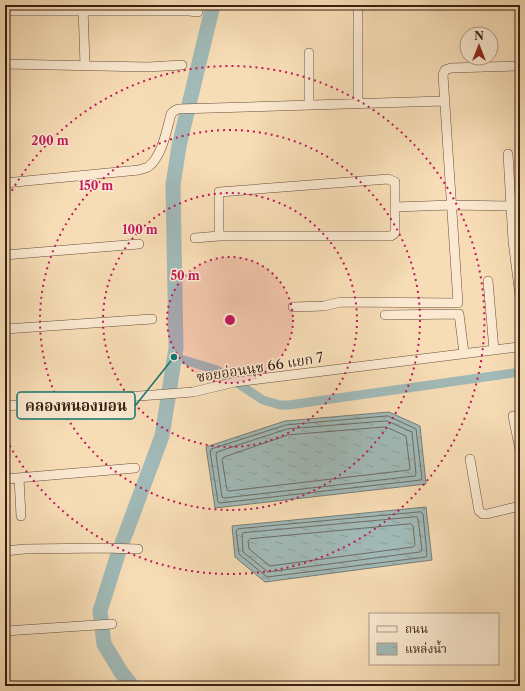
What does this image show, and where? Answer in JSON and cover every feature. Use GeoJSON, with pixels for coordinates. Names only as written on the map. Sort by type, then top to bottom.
{"type":"FeatureCollection","features":[{"type":"Feature","properties":{"kind":"street"},"geometry":{"type":"LineString","coordinates":[[358,5],[358,103]]}},
{"type":"Feature","properties":{"kind":"street"},"geometry":{"type":"LineString","coordinates":[[83,8],[85,66]]}},
{"type":"Feature","properties":{"kind":"street"},"geometry":{"type":"LineString","coordinates":[[5,11],[83,8],[198,12]]}},
{"type":"Feature","properties":{"kind":"street"},"geometry":{"type":"LineString","coordinates":[[309,105],[310,53]]}},
{"type":"Feature","properties":{"kind":"street"},"geometry":{"type":"LineString","coordinates":[[5,64],[148,67],[182,65]]}},
{"type":"Feature","properties":{"kind":"street"},"geometry":{"type":"LineString","coordinates":[[293,307],[324,306],[341,302],[458,303],[444,101],[444,70],[451,68],[520,66]]}},
{"type":"Feature","properties":{"kind":"street"},"geometry":{"type":"LineString","coordinates":[[5,183],[139,170],[148,167],[163,143],[171,114],[174,110],[178,109],[444,101]]}},
{"type":"Feature","properties":{"kind":"street"},"geometry":{"type":"LineString","coordinates":[[508,154],[511,206],[520,296]]}},
{"type":"Feature","properties":{"kind":"street"},"geometry":{"type":"LineString","coordinates":[[195,238],[219,236],[391,236],[395,233],[395,182],[388,179],[219,192],[219,236]]}},
{"type":"Feature","properties":{"kind":"street"},"geometry":{"type":"LineString","coordinates":[[395,207],[451,205],[511,206]]}},
{"type":"Feature","properties":{"kind":"street"},"geometry":{"type":"LineString","coordinates":[[5,255],[139,244]]}},
{"type":"Feature","properties":{"kind":"street"},"geometry":{"type":"LineString","coordinates":[[488,281],[494,350]]}},
{"type":"Feature","properties":{"kind":"street"},"geometry":{"type":"LineString","coordinates":[[385,315],[459,314],[464,353]]}},
{"type":"Feature","properties":{"kind":"street"},"geometry":{"type":"LineString","coordinates":[[5,329],[152,319]]}},
{"type":"Feature","properties":{"kind":"street","name":"ซอยอ่อนนุช 66 แยก 7"},"geometry":{"type":"LineString","coordinates":[[5,406],[160,393],[193,392],[235,382],[518,347]]}},
{"type":"Feature","properties":{"kind":"street"},"geometry":{"type":"LineString","coordinates":[[513,416],[520,450]]}},
{"type":"Feature","properties":{"kind":"street"},"geometry":{"type":"LineString","coordinates":[[470,459],[479,511],[483,514],[487,514],[520,506]]}},
{"type":"Feature","properties":{"kind":"street"},"geometry":{"type":"LineString","coordinates":[[5,479],[135,468]]}},
{"type":"Feature","properties":{"kind":"street"},"geometry":{"type":"LineString","coordinates":[[19,478],[21,516]]}},
{"type":"Feature","properties":{"kind":"street"},"geometry":{"type":"LineString","coordinates":[[5,551],[25,549],[134,549]]}},
{"type":"Feature","properties":{"kind":"street"},"geometry":{"type":"LineString","coordinates":[[5,631],[112,624]]}},
{"type":"Feature","properties":{"kind":"water"},"geometry":{"type":"Polygon","coordinates":[[[389,412],[420,426],[426,484],[215,508],[206,447],[285,421],[389,412]]]}},
{"type":"Feature","properties":{"kind":"water"},"geometry":{"type":"Polygon","coordinates":[[[426,507],[432,560],[265,582],[235,557],[232,526],[426,507]]]}},
{"type":"Feature","properties":{"kind":"waterway"},"geometry":{"type":"LineString","coordinates":[[132,686],[121,672],[104,644],[100,611],[118,554],[162,436],[176,348],[173,185],[179,146],[213,5]]}},
{"type":"Feature","properties":{"kind":"waterway"},"geometry":{"type":"LineString","coordinates":[[174,357],[217,370],[263,400],[280,405],[289,405],[520,372]]}},
{"type":"Feature","properties":{"kind":"place","name":"คลองหนองบอน"},"geometry":{"type":"Point","coordinates":[174,357]}}]}
